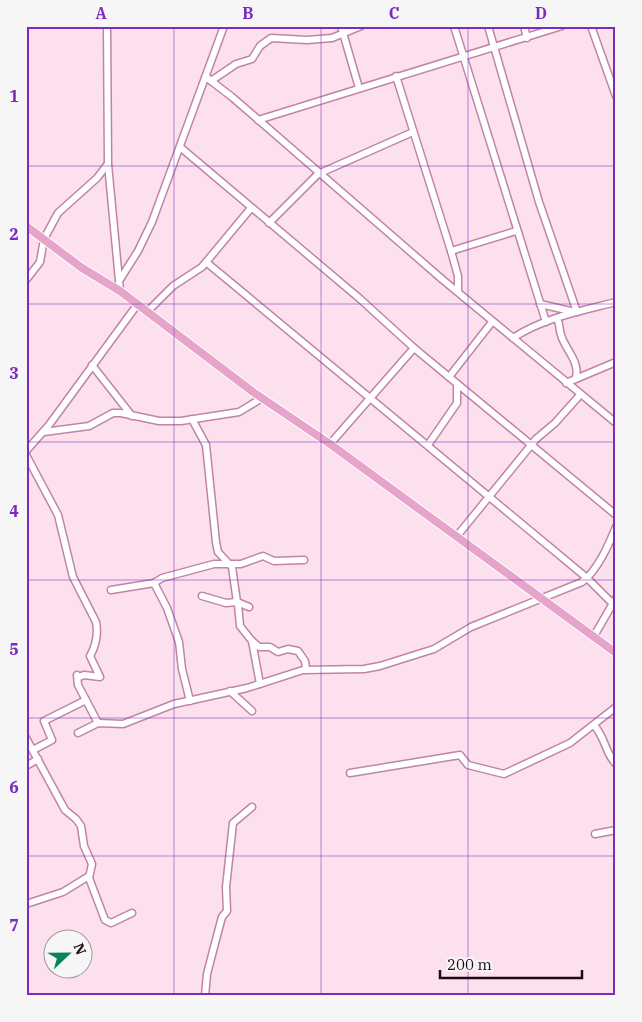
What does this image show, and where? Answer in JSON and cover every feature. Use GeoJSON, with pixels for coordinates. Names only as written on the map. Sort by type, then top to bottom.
{"type":"FeatureCollection","features":[{"type":"Feature","properties":{"kind":"main road"},"geometry":{"type":"LineString","coordinates":[[26,226],[82,268],[120,291],[262,398],[330,444],[616,653]]}},
{"type":"Feature","properties":{"kind":"street"},"geometry":{"type":"LineString","coordinates":[[107,26],[108,164],[111,218],[120,291]]}},
{"type":"Feature","properties":{"kind":"street"},"geometry":{"type":"LineString","coordinates":[[119,281],[149,230],[208,79],[224,26]]}},
{"type":"Feature","properties":{"kind":"street"},"geometry":{"type":"LineString","coordinates":[[208,79],[236,64],[252,59],[260,46],[271,38],[307,40],[332,38],[342,30],[361,26]]}},
{"type":"Feature","properties":{"kind":"street"},"geometry":{"type":"LineString","coordinates":[[454,26],[516,231],[546,322]]}},
{"type":"Feature","properties":{"kind":"street"},"geometry":{"type":"LineString","coordinates":[[488,26],[540,202],[576,312]]}},
{"type":"Feature","properties":{"kind":"street"},"geometry":{"type":"LineString","coordinates":[[524,26],[527,38]]}},
{"type":"Feature","properties":{"kind":"street"},"geometry":{"type":"LineString","coordinates":[[258,120],[396,76],[494,49],[562,26]]}},
{"type":"Feature","properties":{"kind":"street"},"geometry":{"type":"LineString","coordinates":[[590,26],[616,96]]}},
{"type":"Feature","properties":{"kind":"street"},"geometry":{"type":"LineString","coordinates":[[342,30],[359,88]]}},
{"type":"Feature","properties":{"kind":"street"},"geometry":{"type":"LineString","coordinates":[[396,76],[458,276],[458,292]]}},
{"type":"Feature","properties":{"kind":"street"},"geometry":{"type":"LineString","coordinates":[[208,79],[492,322],[615,422]]}},
{"type":"Feature","properties":{"kind":"street"},"geometry":{"type":"LineString","coordinates":[[269,224],[318,174],[413,132]]}},
{"type":"Feature","properties":{"kind":"street"},"geometry":{"type":"LineString","coordinates":[[180,147],[359,298],[414,348],[532,447],[616,514]]}},
{"type":"Feature","properties":{"kind":"street"},"geometry":{"type":"LineString","coordinates":[[26,280],[40,262],[44,239],[58,213],[97,178],[108,164]]}},
{"type":"Feature","properties":{"kind":"street"},"geometry":{"type":"LineString","coordinates":[[146,312],[173,286],[197,272],[250,208]]}},
{"type":"Feature","properties":{"kind":"street"},"geometry":{"type":"LineString","coordinates":[[451,252],[516,231]]}},
{"type":"Feature","properties":{"kind":"street"},"geometry":{"type":"LineString","coordinates":[[206,262],[614,600],[594,636]]}},
{"type":"Feature","properties":{"kind":"street"},"geometry":{"type":"LineString","coordinates":[[513,338],[526,330],[546,322],[616,302]]}},
{"type":"Feature","properties":{"kind":"street"},"geometry":{"type":"LineString","coordinates":[[540,304],[576,312]]}},
{"type":"Feature","properties":{"kind":"street"},"geometry":{"type":"LineString","coordinates":[[26,451],[44,432],[137,305]]}},
{"type":"Feature","properties":{"kind":"street"},"geometry":{"type":"LineString","coordinates":[[556,319],[561,335],[572,355],[576,377]]}},
{"type":"Feature","properties":{"kind":"street"},"geometry":{"type":"LineString","coordinates":[[449,377],[492,322]]}},
{"type":"Feature","properties":{"kind":"street"},"geometry":{"type":"LineString","coordinates":[[330,444],[414,348]]}},
{"type":"Feature","properties":{"kind":"street"},"geometry":{"type":"LineString","coordinates":[[566,383],[576,377],[616,362]]}},
{"type":"Feature","properties":{"kind":"street"},"geometry":{"type":"LineString","coordinates":[[92,366],[133,416]]}},
{"type":"Feature","properties":{"kind":"street"},"geometry":{"type":"LineString","coordinates":[[428,445],[457,403],[458,384]]}},
{"type":"Feature","properties":{"kind":"street"},"geometry":{"type":"LineString","coordinates":[[456,536],[488,496],[580,394]]}},
{"type":"Feature","properties":{"kind":"street"},"geometry":{"type":"LineString","coordinates":[[44,432],[89,426],[113,414],[121,413],[159,421],[192,419],[239,412],[262,398]]}},
{"type":"Feature","properties":{"kind":"street"},"geometry":{"type":"LineString","coordinates":[[192,419],[204,440],[207,452],[211,516],[217,550],[230,562],[238,603],[240,626],[259,647],[270,647],[278,652],[288,649],[298,652],[304,661],[306,669]]}},
{"type":"Feature","properties":{"kind":"street"},"geometry":{"type":"LineString","coordinates":[[26,455],[58,515],[73,577],[98,629],[90,656],[100,677],[77,675],[77,684],[98,723]]}},
{"type":"Feature","properties":{"kind":"street"},"geometry":{"type":"LineString","coordinates":[[78,733],[98,723],[125,724],[166,707],[260,684],[306,669],[364,669],[380,666],[434,649],[471,627],[542,599],[587,578],[616,527]]}},
{"type":"Feature","properties":{"kind":"street"},"geometry":{"type":"LineString","coordinates":[[111,590],[154,583],[162,578],[214,564],[230,562],[241,564],[263,556],[274,561],[304,560]]}},
{"type":"Feature","properties":{"kind":"street"},"geometry":{"type":"LineString","coordinates":[[154,583],[167,608],[179,642],[182,669],[190,701]]}},
{"type":"Feature","properties":{"kind":"street"},"geometry":{"type":"LineString","coordinates":[[202,596],[249,607]]}},
{"type":"Feature","properties":{"kind":"street"},"geometry":{"type":"LineString","coordinates":[[252,641],[260,684]]}},
{"type":"Feature","properties":{"kind":"street"},"geometry":{"type":"LineString","coordinates":[[230,691],[252,711]]}},
{"type":"Feature","properties":{"kind":"street"},"geometry":{"type":"LineString","coordinates":[[33,750],[52,740],[44,721],[86,700]]}},
{"type":"Feature","properties":{"kind":"street"},"geometry":{"type":"LineString","coordinates":[[350,773],[460,755],[468,765],[504,774],[565,745],[616,707]]}},
{"type":"Feature","properties":{"kind":"street"},"geometry":{"type":"LineString","coordinates":[[594,725],[604,738],[608,756],[616,764]]}},
{"type":"Feature","properties":{"kind":"street"},"geometry":{"type":"LineString","coordinates":[[26,738],[65,810],[81,826],[84,846],[92,864],[89,876],[107,922],[111,923],[132,913]]}},
{"type":"Feature","properties":{"kind":"street"},"geometry":{"type":"LineString","coordinates":[[26,766],[38,759]]}},
{"type":"Feature","properties":{"kind":"street"},"geometry":{"type":"LineString","coordinates":[[205,996],[207,974],[222,917],[226,911],[226,887],[233,823],[252,807]]}},
{"type":"Feature","properties":{"kind":"street"},"geometry":{"type":"LineString","coordinates":[[595,834],[616,830]]}},
{"type":"Feature","properties":{"kind":"street"},"geometry":{"type":"LineString","coordinates":[[26,904],[63,892],[89,876]]}}]}
